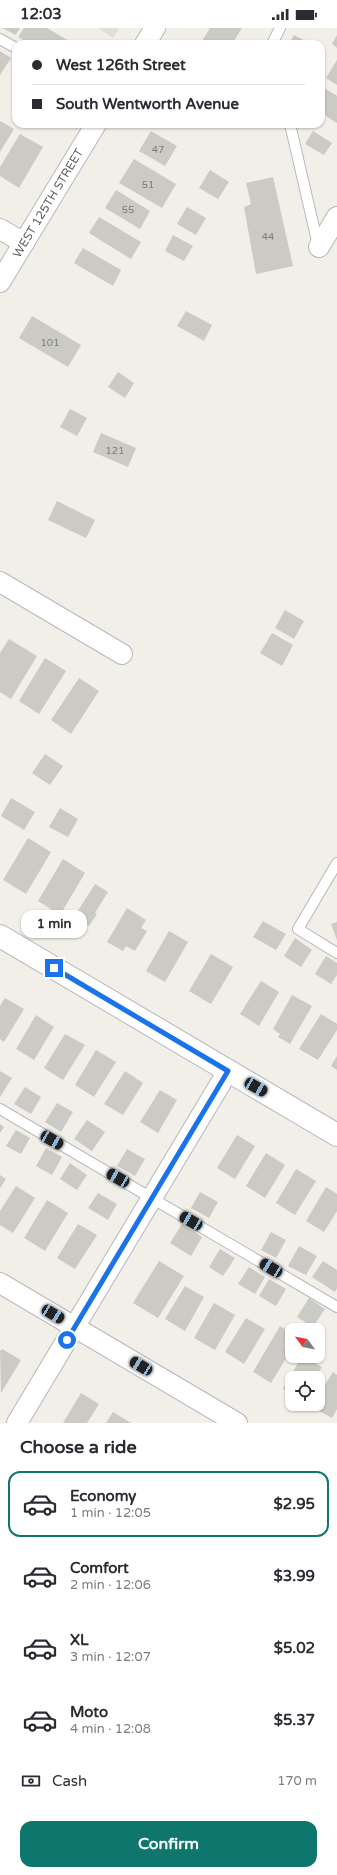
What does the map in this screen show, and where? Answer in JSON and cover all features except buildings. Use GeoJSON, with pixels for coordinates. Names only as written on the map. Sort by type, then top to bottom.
{"type":"FeatureCollection","features":[{"type":"Feature","properties":{"kind":"street"},"geometry":{"type":"LineString","coordinates":[[148,40],[155,28]]}},
{"type":"Feature","properties":{"kind":"street","name":"WEST 125TH STREET"},"geometry":{"type":"LineString","coordinates":[[0,282],[94,128]]}},
{"type":"Feature","properties":{"kind":"street"},"geometry":{"type":"LineString","coordinates":[[319,247],[337,217]]}},
{"type":"Feature","properties":{"kind":"street"},"geometry":{"type":"LineString","coordinates":[[0,229],[24,243]]}},
{"type":"Feature","properties":{"kind":"street"},"geometry":{"type":"LineString","coordinates":[[0,582],[122,654]]}},
{"type":"Feature","properties":{"kind":"street"},"geometry":{"type":"LineString","coordinates":[[0,936],[337,1135]]}},
{"type":"Feature","properties":{"kind":"street"},"geometry":{"type":"LineString","coordinates":[[17,1423],[228,1071]]}},
{"type":"Feature","properties":{"kind":"street"},"geometry":{"type":"LineString","coordinates":[[0,1283],[237,1423]]}},
{"type":"Feature","properties":{"kind":"lane"},"geometry":{"type":"LineString","coordinates":[[274,40],[280,28]]}},
{"type":"Feature","properties":{"kind":"lane"},"geometry":{"type":"LineString","coordinates":[[0,39],[12,46]]}},
{"type":"Feature","properties":{"kind":"lane"},"geometry":{"type":"LineString","coordinates":[[291,128],[319,247]]}},
{"type":"Feature","properties":{"kind":"lane"},"geometry":{"type":"LineString","coordinates":[[337,862],[298,930],[337,952]]}},
{"type":"Feature","properties":{"kind":"lane"},"geometry":{"type":"LineString","coordinates":[[0,1109],[337,1307]]}},
{"type":"Feature","properties":{"kind":"shaded area"},"geometry":{"type":"Polygon","coordinates":[[[98,28],[119,28],[113,38],[98,28]]]}},
{"type":"Feature","properties":{"kind":"route"},"geometry":{"type":"LineString","coordinates":[[54,968],[228,1071],[67,1340]]}}]}
